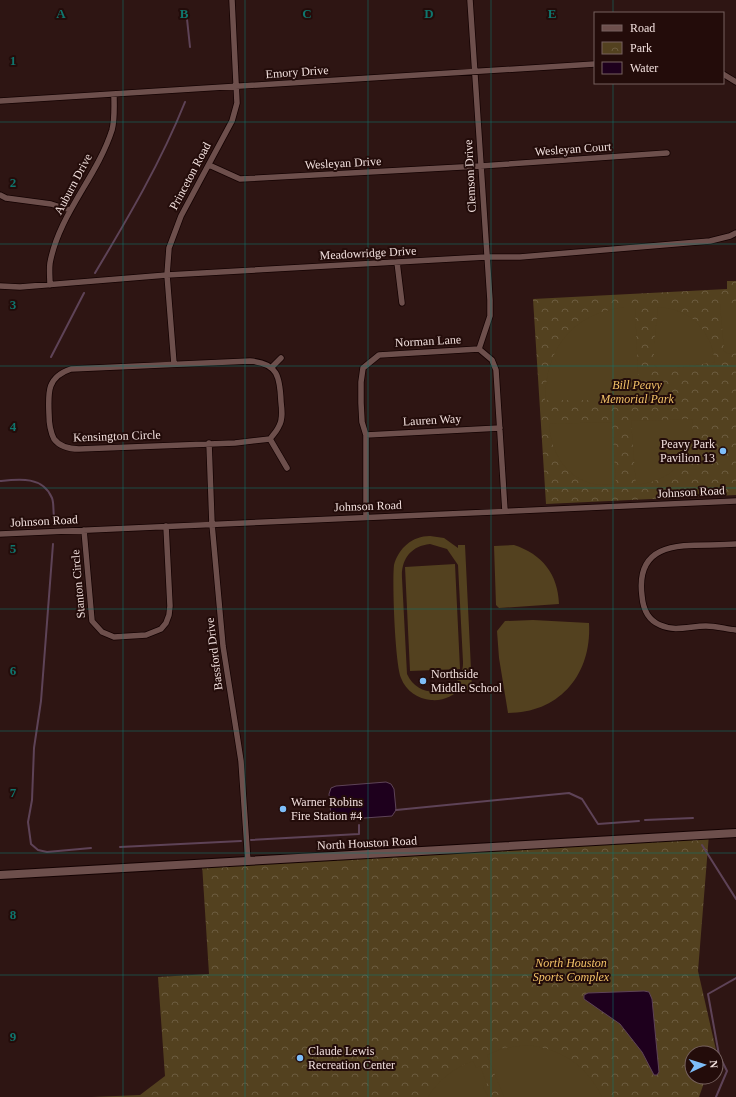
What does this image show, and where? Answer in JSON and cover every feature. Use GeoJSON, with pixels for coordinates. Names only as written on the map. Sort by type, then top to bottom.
{"type":"FeatureCollection","features":[{"type":"Feature","properties":{"kind":"street","name":"Princeton Road"},"geometry":{"type":"LineString","coordinates":[[174,364],[167,275],[168,248],[174,231],[232,121],[238,103],[232,0]]}},
{"type":"Feature","properties":{"kind":"street","name":"Clemson Drive"},"geometry":{"type":"LineString","coordinates":[[470,0],[490,316],[479,349]]}},
{"type":"Feature","properties":{"kind":"street","name":"Emory Drive"},"geometry":{"type":"LineString","coordinates":[[0,101],[594,64]]}},
{"type":"Feature","properties":{"kind":"street"},"geometry":{"type":"LineString","coordinates":[[724,75],[736,82]]}},
{"type":"Feature","properties":{"kind":"street","name":"Auburn Drive"},"geometry":{"type":"LineString","coordinates":[[50,284],[50,264],[56,242],[70,210],[108,140],[112,129],[114,94]]}},
{"type":"Feature","properties":{"kind":"street","name":"Wesleyan Court"},"geometry":{"type":"LineString","coordinates":[[480,166],[667,153]]}},
{"type":"Feature","properties":{"kind":"street","name":"Wesleyan Drive"},"geometry":{"type":"LineString","coordinates":[[209,165],[240,179],[480,166]]}},
{"type":"Feature","properties":{"kind":"street"},"geometry":{"type":"LineString","coordinates":[[0,195],[6,198],[51,204],[70,210]]}},
{"type":"Feature","properties":{"kind":"street","name":"Meadowridge Drive"},"geometry":{"type":"LineString","coordinates":[[0,286],[20,287],[167,275],[486,257],[520,258],[710,241],[736,233]]}},
{"type":"Feature","properties":{"kind":"street"},"geometry":{"type":"LineString","coordinates":[[397,262],[402,303]]}},
{"type":"Feature","properties":{"kind":"street","name":"Norman Lane"},"geometry":{"type":"LineString","coordinates":[[366,517],[366,435],[362,422],[361,382],[363,368],[379,355],[479,349],[492,360],[496,370],[505,512]]}},
{"type":"Feature","properties":{"kind":"street"},"geometry":{"type":"LineString","coordinates":[[281,358],[272,368],[276,372],[281,385],[282,418],[280,426],[270,439],[287,468]]}},
{"type":"Feature","properties":{"kind":"street","name":"Kensington Circle"},"geometry":{"type":"LineString","coordinates":[[270,439],[235,443],[69,449],[55,439],[50,427],[48,395],[54,378],[71,369],[250,361],[260,362],[272,368]]}},
{"type":"Feature","properties":{"kind":"street","name":"Lauren Way"},"geometry":{"type":"LineString","coordinates":[[366,435],[500,428]]}},
{"type":"Feature","properties":{"kind":"street","name":"Bassford Drive"},"geometry":{"type":"LineString","coordinates":[[209,443],[212,524],[223,646],[241,761],[248,862]]}},
{"type":"Feature","properties":{"kind":"street","name":"Johnson Road"},"geometry":{"type":"LineString","coordinates":[[0,534],[736,501]]}},
{"type":"Feature","properties":{"kind":"street","name":"Stanton Circle"},"geometry":{"type":"LineString","coordinates":[[84,530],[92,621],[102,632],[109,636],[138,636],[154,633],[161,629],[170,615],[166,526]]}},
{"type":"Feature","properties":{"kind":"street"},"geometry":{"type":"LineString","coordinates":[[736,544],[681,545],[669,547],[658,552],[648,560],[642,575],[641,590],[643,605],[650,618],[659,625],[681,629],[707,626],[736,630]]}},
{"type":"Feature","properties":{"kind":"street","name":"North Houston Road"},"geometry":{"type":"LineString","coordinates":[[0,875],[736,833]]}},
{"type":"Feature","properties":{"kind":"green space","name":"Bill Peavy Memorial Park"},"geometry":{"type":"Polygon","coordinates":[[[727,281],[736,281],[736,495],[546,504],[533,299],[727,289],[727,281]]]}},
{"type":"Feature","properties":{"kind":"green space"},"geometry":{"type":"Polygon","coordinates":[[[720,304],[736,304],[736,353],[728,354],[724,351],[720,304]]]}},
{"type":"Feature","properties":{"kind":"green space"},"geometry":{"type":"Polygon","coordinates":[[[624,307],[635,307],[639,396],[635,400],[545,400],[550,365],[556,350],[565,337],[576,326],[589,317],[605,311],[624,307]]]}},
{"type":"Feature","properties":{"kind":"green space"},"geometry":{"type":"Polygon","coordinates":[[[658,307],[680,312],[697,323],[709,340],[715,362],[677,368],[658,368],[654,365],[654,344],[658,307]]]}},
{"type":"Feature","properties":{"kind":"green space"},"geometry":{"type":"Polygon","coordinates":[[[692,419],[690,445],[686,456],[679,465],[661,478],[649,483],[636,485],[631,421],[692,419]]]}},
{"type":"Feature","properties":{"kind":"green space"},"geometry":{"type":"Polygon","coordinates":[[[612,422],[616,484],[597,485],[584,481],[575,476],[561,462],[556,453],[550,434],[549,424],[612,422]]]}},
{"type":"Feature","properties":{"kind":"green space"},"geometry":{"type":"Polygon","coordinates":[[[430,536],[444,538],[458,548],[458,545],[465,545],[472,690],[464,690],[463,686],[456,693],[440,700],[422,698],[413,694],[406,687],[401,678],[397,657],[394,605],[394,565],[399,553],[407,544],[417,538],[430,536]],[[430,544],[417,547],[405,559],[402,571],[407,674],[413,683],[421,689],[431,692],[449,688],[456,682],[461,673],[463,662],[458,565],[447,549],[430,544]]]}},
{"type":"Feature","properties":{"kind":"green space"},"geometry":{"type":"Polygon","coordinates":[[[514,545],[533,554],[547,567],[555,583],[559,604],[499,608],[496,605],[494,546],[514,545]]]}},
{"type":"Feature","properties":{"kind":"green space"},"geometry":{"type":"Polygon","coordinates":[[[455,564],[460,669],[410,671],[405,567],[455,564]]]}},
{"type":"Feature","properties":{"kind":"green space"},"geometry":{"type":"Polygon","coordinates":[[[533,620],[589,623],[589,642],[585,659],[578,674],[569,687],[557,698],[543,706],[527,711],[508,713],[499,658],[497,631],[505,621],[533,620]]]}},
{"type":"Feature","properties":{"kind":"green space","name":"North Houston Sports Complex"},"geometry":{"type":"Polygon","coordinates":[[[709,834],[698,971],[715,1045],[684,1045],[684,1085],[703,1085],[699,1097],[92,1097],[140,1095],[165,1076],[158,977],[209,974],[202,864],[709,834]]]}},
{"type":"Feature","properties":{"kind":"green space"},"geometry":{"type":"Polygon","coordinates":[[[527,1045],[551,1050],[572,1060],[589,1076],[602,1097],[504,1097],[487,1055],[503,1048],[527,1045]]]}},
{"type":"Feature","properties":{"kind":"green space"},"geometry":{"type":"Polygon","coordinates":[[[473,1061],[476,1068],[480,1066],[487,1084],[483,1086],[488,1097],[428,1097],[447,1075],[459,1067],[473,1061]]]}},
{"type":"Feature","properties":{"kind":"water"},"geometry":{"type":"Polygon","coordinates":[[[386,782],[391,784],[394,789],[396,810],[392,816],[337,820],[331,817],[329,794],[331,788],[336,786],[386,782]]]}},
{"type":"Feature","properties":{"kind":"water"},"geometry":{"type":"Polygon","coordinates":[[[649,992],[652,999],[659,1072],[657,1075],[654,1075],[642,1052],[620,1024],[584,999],[584,995],[588,993],[649,992]]]}},
{"type":"Feature","properties":{"kind":"waterway"},"geometry":{"type":"LineString","coordinates":[[187,19],[190,47]]}},
{"type":"Feature","properties":{"kind":"waterway"},"geometry":{"type":"LineString","coordinates":[[95,273],[132,211],[155,168],[185,102]]}},
{"type":"Feature","properties":{"kind":"waterway"},"geometry":{"type":"LineString","coordinates":[[51,357],[84,293]]}},
{"type":"Feature","properties":{"kind":"waterway"},"geometry":{"type":"LineString","coordinates":[[0,481],[30,480],[37,482],[48,491],[52,498],[54,516]]}},
{"type":"Feature","properties":{"kind":"waterway"},"geometry":{"type":"LineString","coordinates":[[53,544],[41,701],[34,748],[32,800],[28,822],[31,844],[38,850],[47,852],[91,848]]}},
{"type":"Feature","properties":{"kind":"waterway"},"geometry":{"type":"LineString","coordinates":[[396,810],[569,793],[582,799],[598,824],[639,821]]}},
{"type":"Feature","properties":{"kind":"waterway"},"geometry":{"type":"LineString","coordinates":[[645,820],[693,818]]}},
{"type":"Feature","properties":{"kind":"waterway"},"geometry":{"type":"LineString","coordinates":[[251,840],[359,834],[359,825]]}},
{"type":"Feature","properties":{"kind":"waterway"},"geometry":{"type":"LineString","coordinates":[[120,847],[241,841]]}},
{"type":"Feature","properties":{"kind":"waterway"},"geometry":{"type":"LineString","coordinates":[[702,845],[736,899]]}},
{"type":"Feature","properties":{"kind":"waterway"},"geometry":{"type":"LineString","coordinates":[[716,1097],[727,1071],[719,1055],[708,994],[736,978]]}},
{"type":"Feature","properties":{"kind":"place","name":"Peavy Park Pavilion 13"},"geometry":{"type":"Point","coordinates":[723,451]}},
{"type":"Feature","properties":{"kind":"place","name":"Northside Middle School"},"geometry":{"type":"Point","coordinates":[423,681]}},
{"type":"Feature","properties":{"kind":"place","name":"Warner Robins Fire Station #4"},"geometry":{"type":"Point","coordinates":[283,809]}},
{"type":"Feature","properties":{"kind":"place","name":"Claude Lewis Recreation Center"},"geometry":{"type":"Point","coordinates":[300,1058]}}]}
